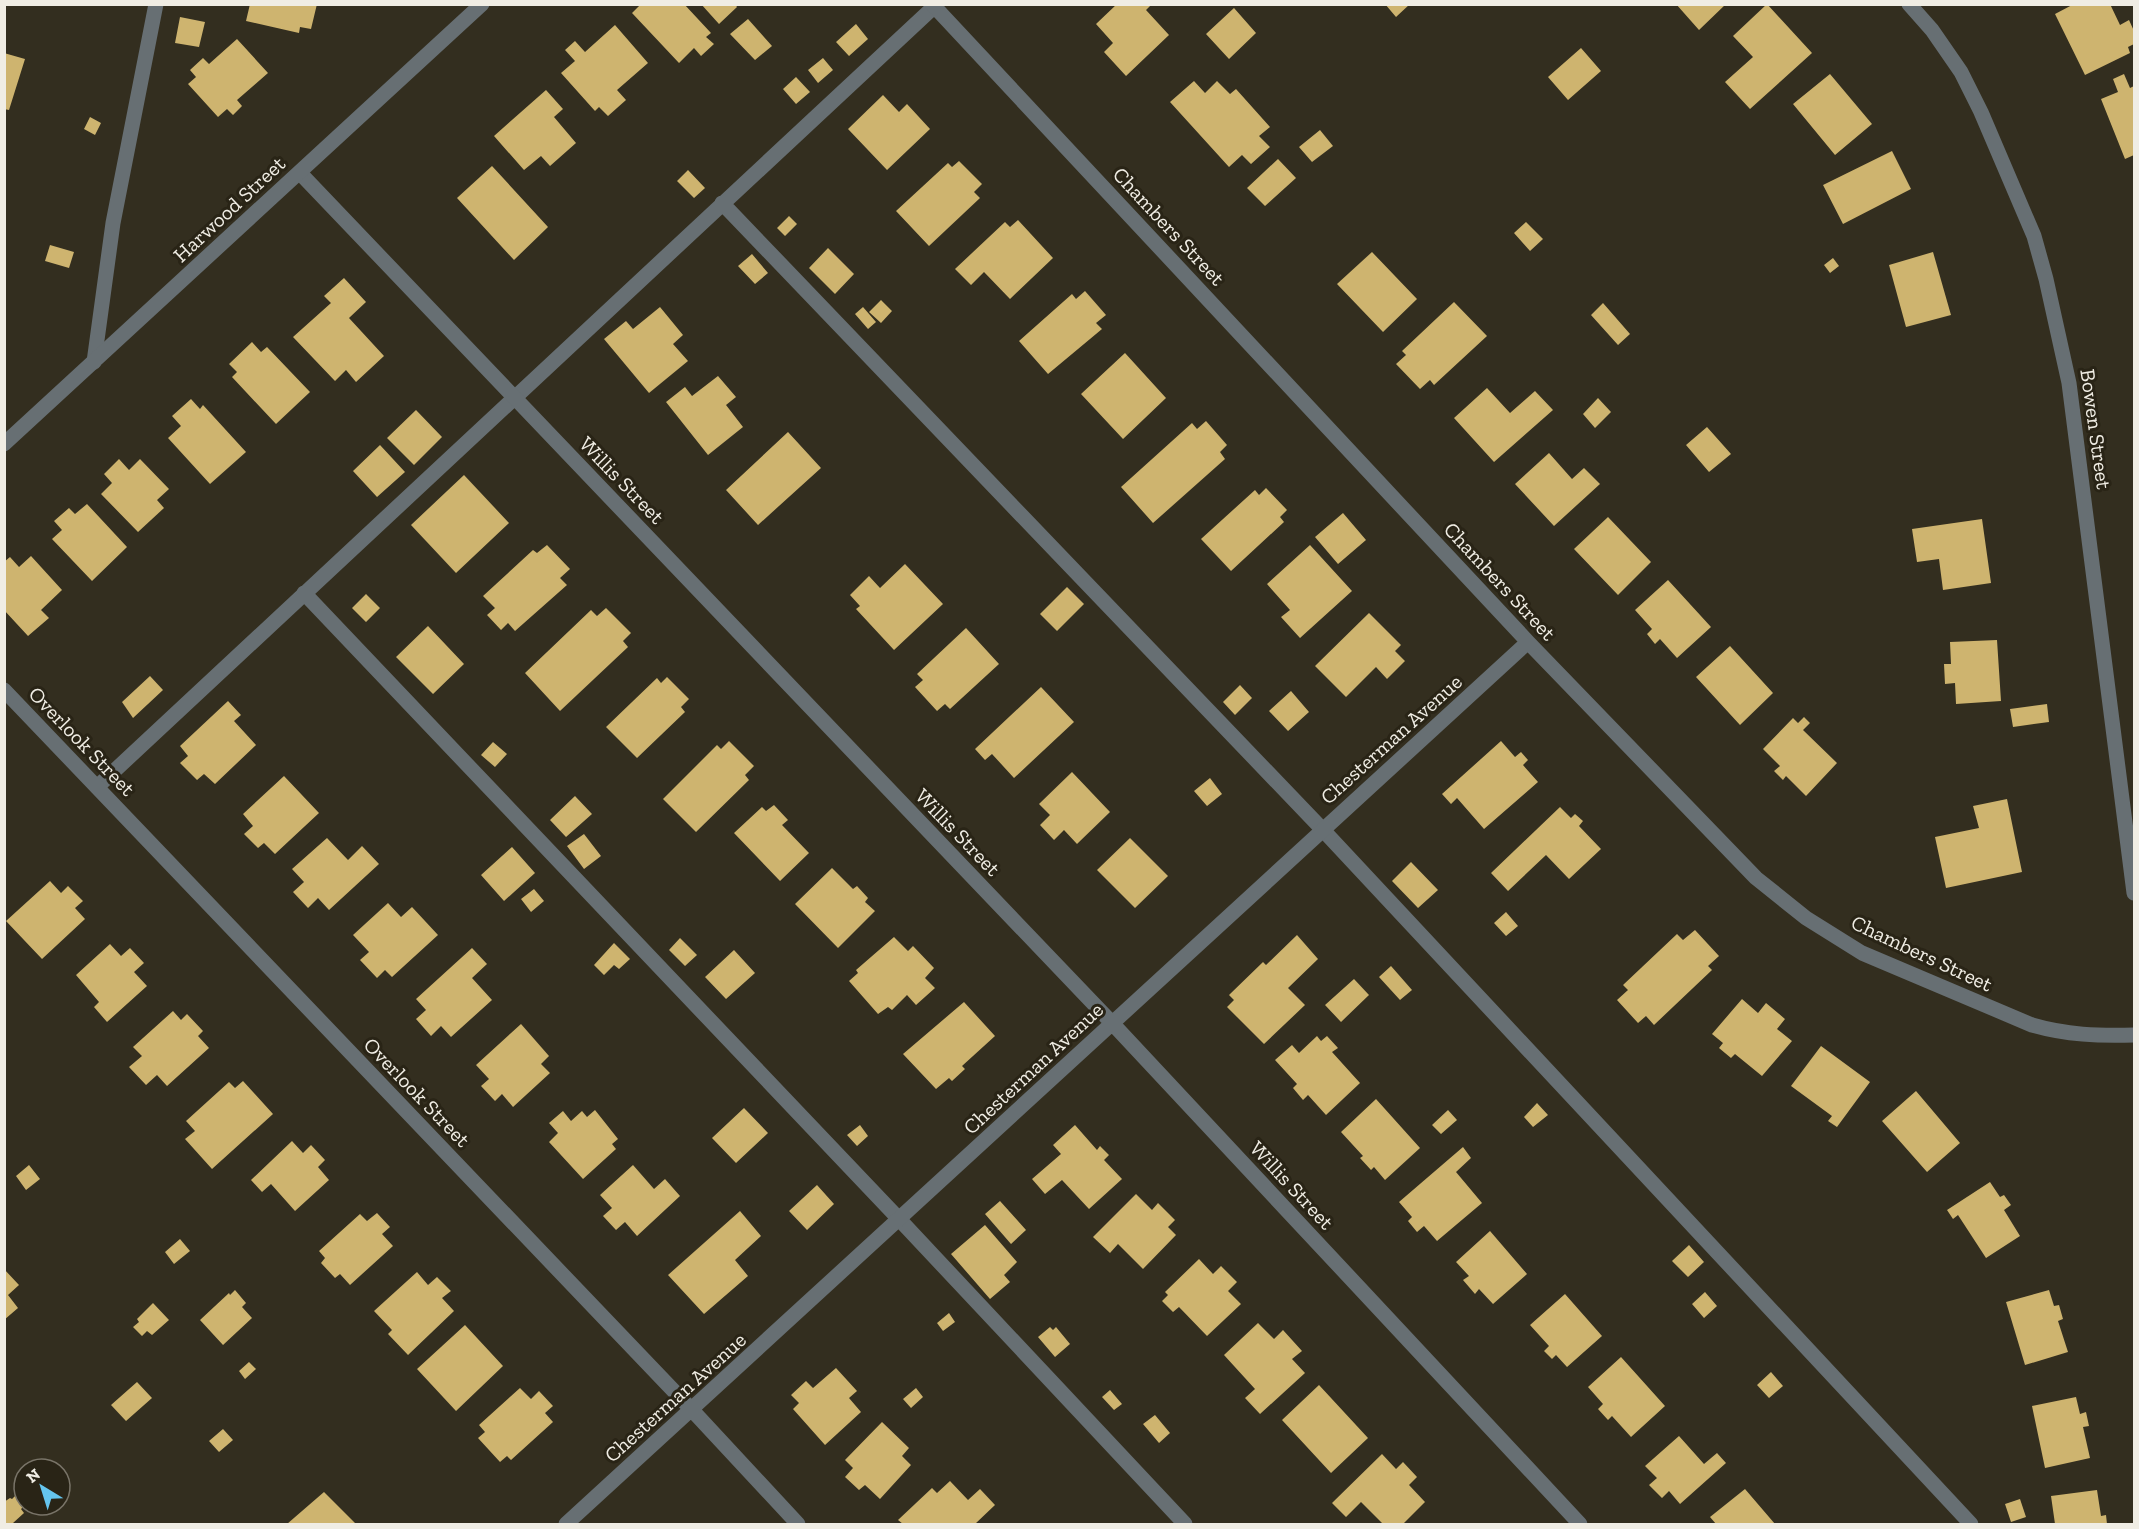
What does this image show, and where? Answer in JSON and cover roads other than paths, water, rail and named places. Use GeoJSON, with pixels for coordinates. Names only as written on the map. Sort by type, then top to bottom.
{"type":"FeatureCollection","features":[{"type":"Feature","properties":{"kind":"street"},"geometry":{"type":"LineString","coordinates":[[94,362],[113,223],[156,4]]}},
{"type":"Feature","properties":{"kind":"street","name":"Harwood Street"},"geometry":{"type":"LineString","coordinates":[[4,444],[482,4]]}},
{"type":"Feature","properties":{"kind":"street","name":"Bowen Street"},"geometry":{"type":"LineString","coordinates":[[1909,4],[1932,30],[1961,72],[1981,112],[2034,236],[2046,279],[2071,395],[2134,893]]}},
{"type":"Feature","properties":{"kind":"street"},"geometry":{"type":"LineString","coordinates":[[97,787],[934,5]]}},
{"type":"Feature","properties":{"kind":"street","name":"Chambers Street"},"geometry":{"type":"LineString","coordinates":[[934,5],[1528,642],[1756,878],[1806,918],[1862,953],[2032,1025],[2056,1032],[2097,1036],[2134,1035]]}},
{"type":"Feature","properties":{"kind":"street","name":"Willis Street"},"geometry":{"type":"LineString","coordinates":[[300,173],[1112,1023],[1580,1524]]}},
{"type":"Feature","properties":{"kind":"street"},"geometry":{"type":"LineString","coordinates":[[722,203],[1323,830],[1971,1524]]}},
{"type":"Feature","properties":{"kind":"street"},"geometry":{"type":"LineString","coordinates":[[304,593],[899,1219],[1185,1524]]}},
{"type":"Feature","properties":{"kind":"street","name":"Chesterman Avenue"},"geometry":{"type":"LineString","coordinates":[[566,1524],[1528,642]]}},
{"type":"Feature","properties":{"kind":"street","name":"Overlook Street"},"geometry":{"type":"LineString","coordinates":[[4,690],[692,1410],[798,1524]]}}]}
